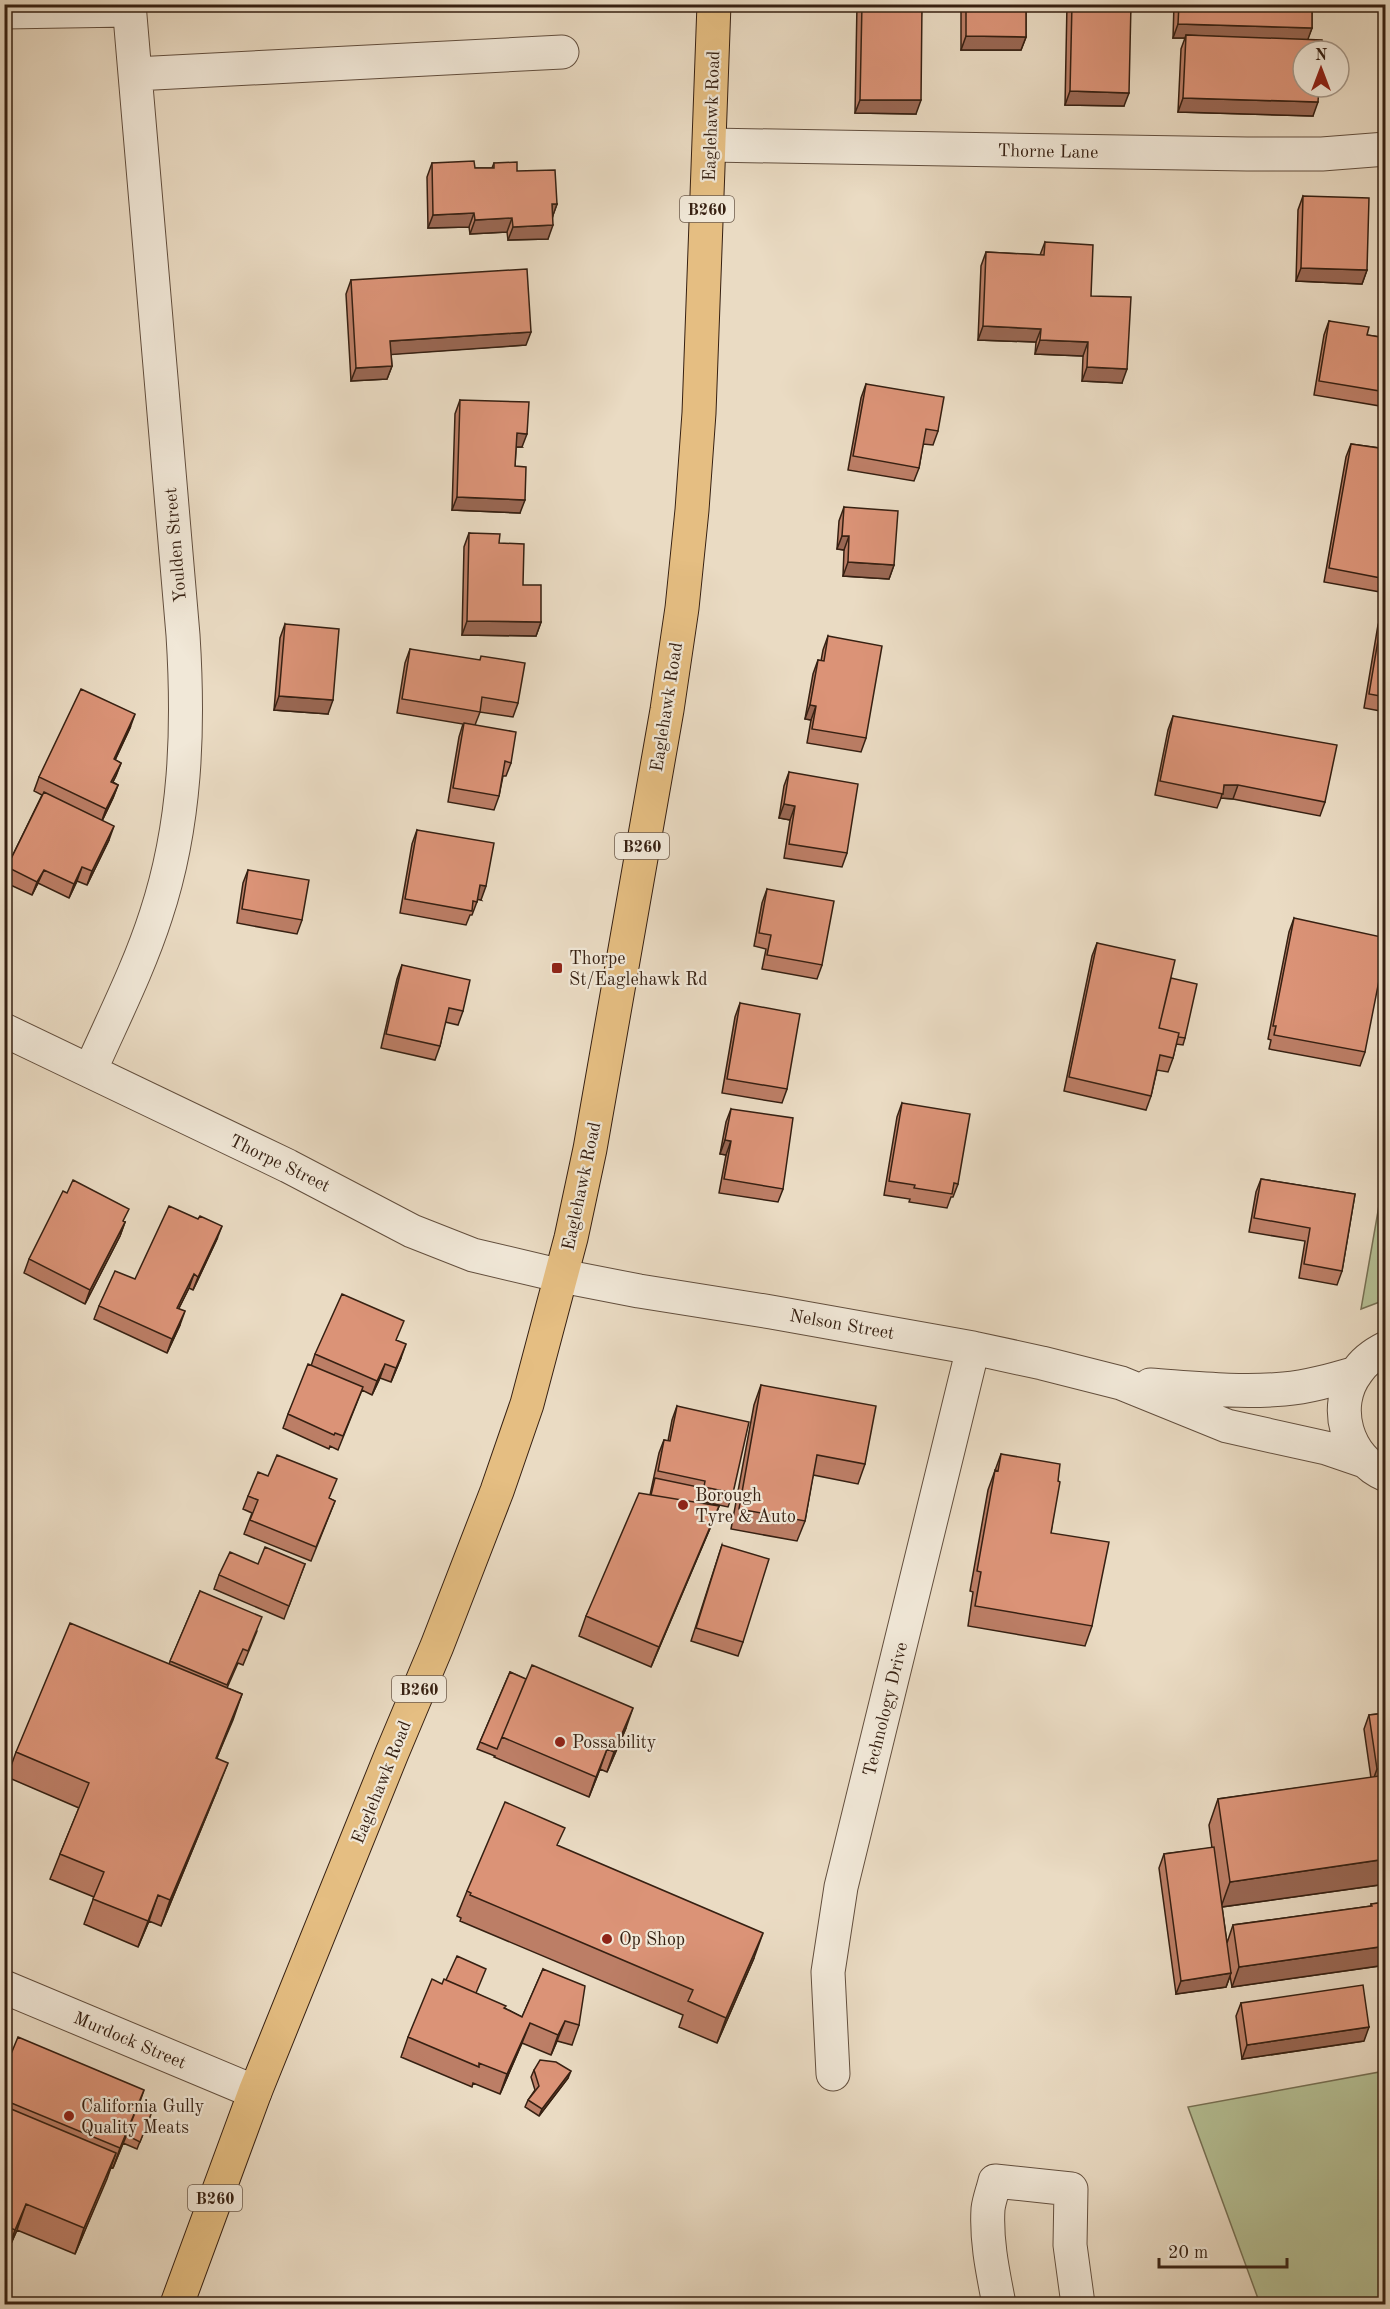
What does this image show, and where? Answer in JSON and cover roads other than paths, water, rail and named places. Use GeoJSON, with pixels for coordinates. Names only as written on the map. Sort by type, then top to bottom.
{"type":"FeatureCollection","features":[{"type":"Feature","properties":{"kind":"main road","name":"Eaglehawk Road"},"geometry":{"type":"LineString","coordinates":[[177,2304],[255,2092],[477,1545],[527,1404],[562,1276],[590,1149],[667,710],[680,619],[695,475],[714,4]]}},
{"type":"Feature","properties":{"kind":"street"},"geometry":{"type":"LineString","coordinates":[[4,12],[129,7]]}},
{"type":"Feature","properties":{"kind":"street","name":"Youlden Street"},"geometry":{"type":"LineString","coordinates":[[90,1071],[157,915],[178,825],[186,731],[183,634],[129,7]]}},
{"type":"Feature","properties":{"kind":"street"},"geometry":{"type":"LineString","coordinates":[[135,74],[562,52]]}},
{"type":"Feature","properties":{"kind":"street","name":"Thorne Lane"},"geometry":{"type":"LineString","coordinates":[[710,145],[1247,154],[1323,154],[1386,148]]}},
{"type":"Feature","properties":{"kind":"street","name":"Thorpe Street"},"geometry":{"type":"LineString","coordinates":[[4,1030],[288,1166],[438,1242],[481,1257],[562,1276]]}},
{"type":"Feature","properties":{"kind":"street","name":"Nelson Street"},"geometry":{"type":"LineString","coordinates":[[562,1276],[973,1348],[1121,1383],[1227,1426],[1326,1448],[1375,1468]]}},
{"type":"Feature","properties":{"kind":"street","name":"Technology Drive"},"geometry":{"type":"LineString","coordinates":[[833,2074],[828,1972],[841,1887],[973,1348]]}},
{"type":"Feature","properties":{"kind":"street"},"geometry":{"type":"LineString","coordinates":[[1375,1468],[1350,1441],[1344,1419],[1346,1395],[1356,1373],[1372,1356],[1386,1348]]}},
{"type":"Feature","properties":{"kind":"street","name":"Nelson Street"},"geometry":{"type":"LineString","coordinates":[[1121,1383],[1245,1390],[1285,1389],[1321,1383],[1356,1373]]}},
{"type":"Feature","properties":{"kind":"street","name":"Murdock Street"},"geometry":{"type":"LineString","coordinates":[[4,1987],[255,2092]]}},
{"type":"Feature","properties":{"kind":"street"},"geometry":{"type":"LineString","coordinates":[[999,2304],[988,2229],[988,2207],[995,2181],[1071,2189],[1070,2245],[1078,2304]]}},
{"type":"Feature","properties":{"kind":"place","name":"Thorpe St/Eaglehawk Rd"},"geometry":{"type":"Point","coordinates":[557,968]}},
{"type":"Feature","properties":{"kind":"place","name":"Borough Tyre & Auto"},"geometry":{"type":"Point","coordinates":[683,1505]}},
{"type":"Feature","properties":{"kind":"place","name":"Possability"},"geometry":{"type":"Point","coordinates":[560,1742]}},
{"type":"Feature","properties":{"kind":"place","name":"Op Shop"},"geometry":{"type":"Point","coordinates":[607,1939]}},
{"type":"Feature","properties":{"kind":"place","name":"California Gully Quality Meats"},"geometry":{"type":"Point","coordinates":[69,2116]}}]}
